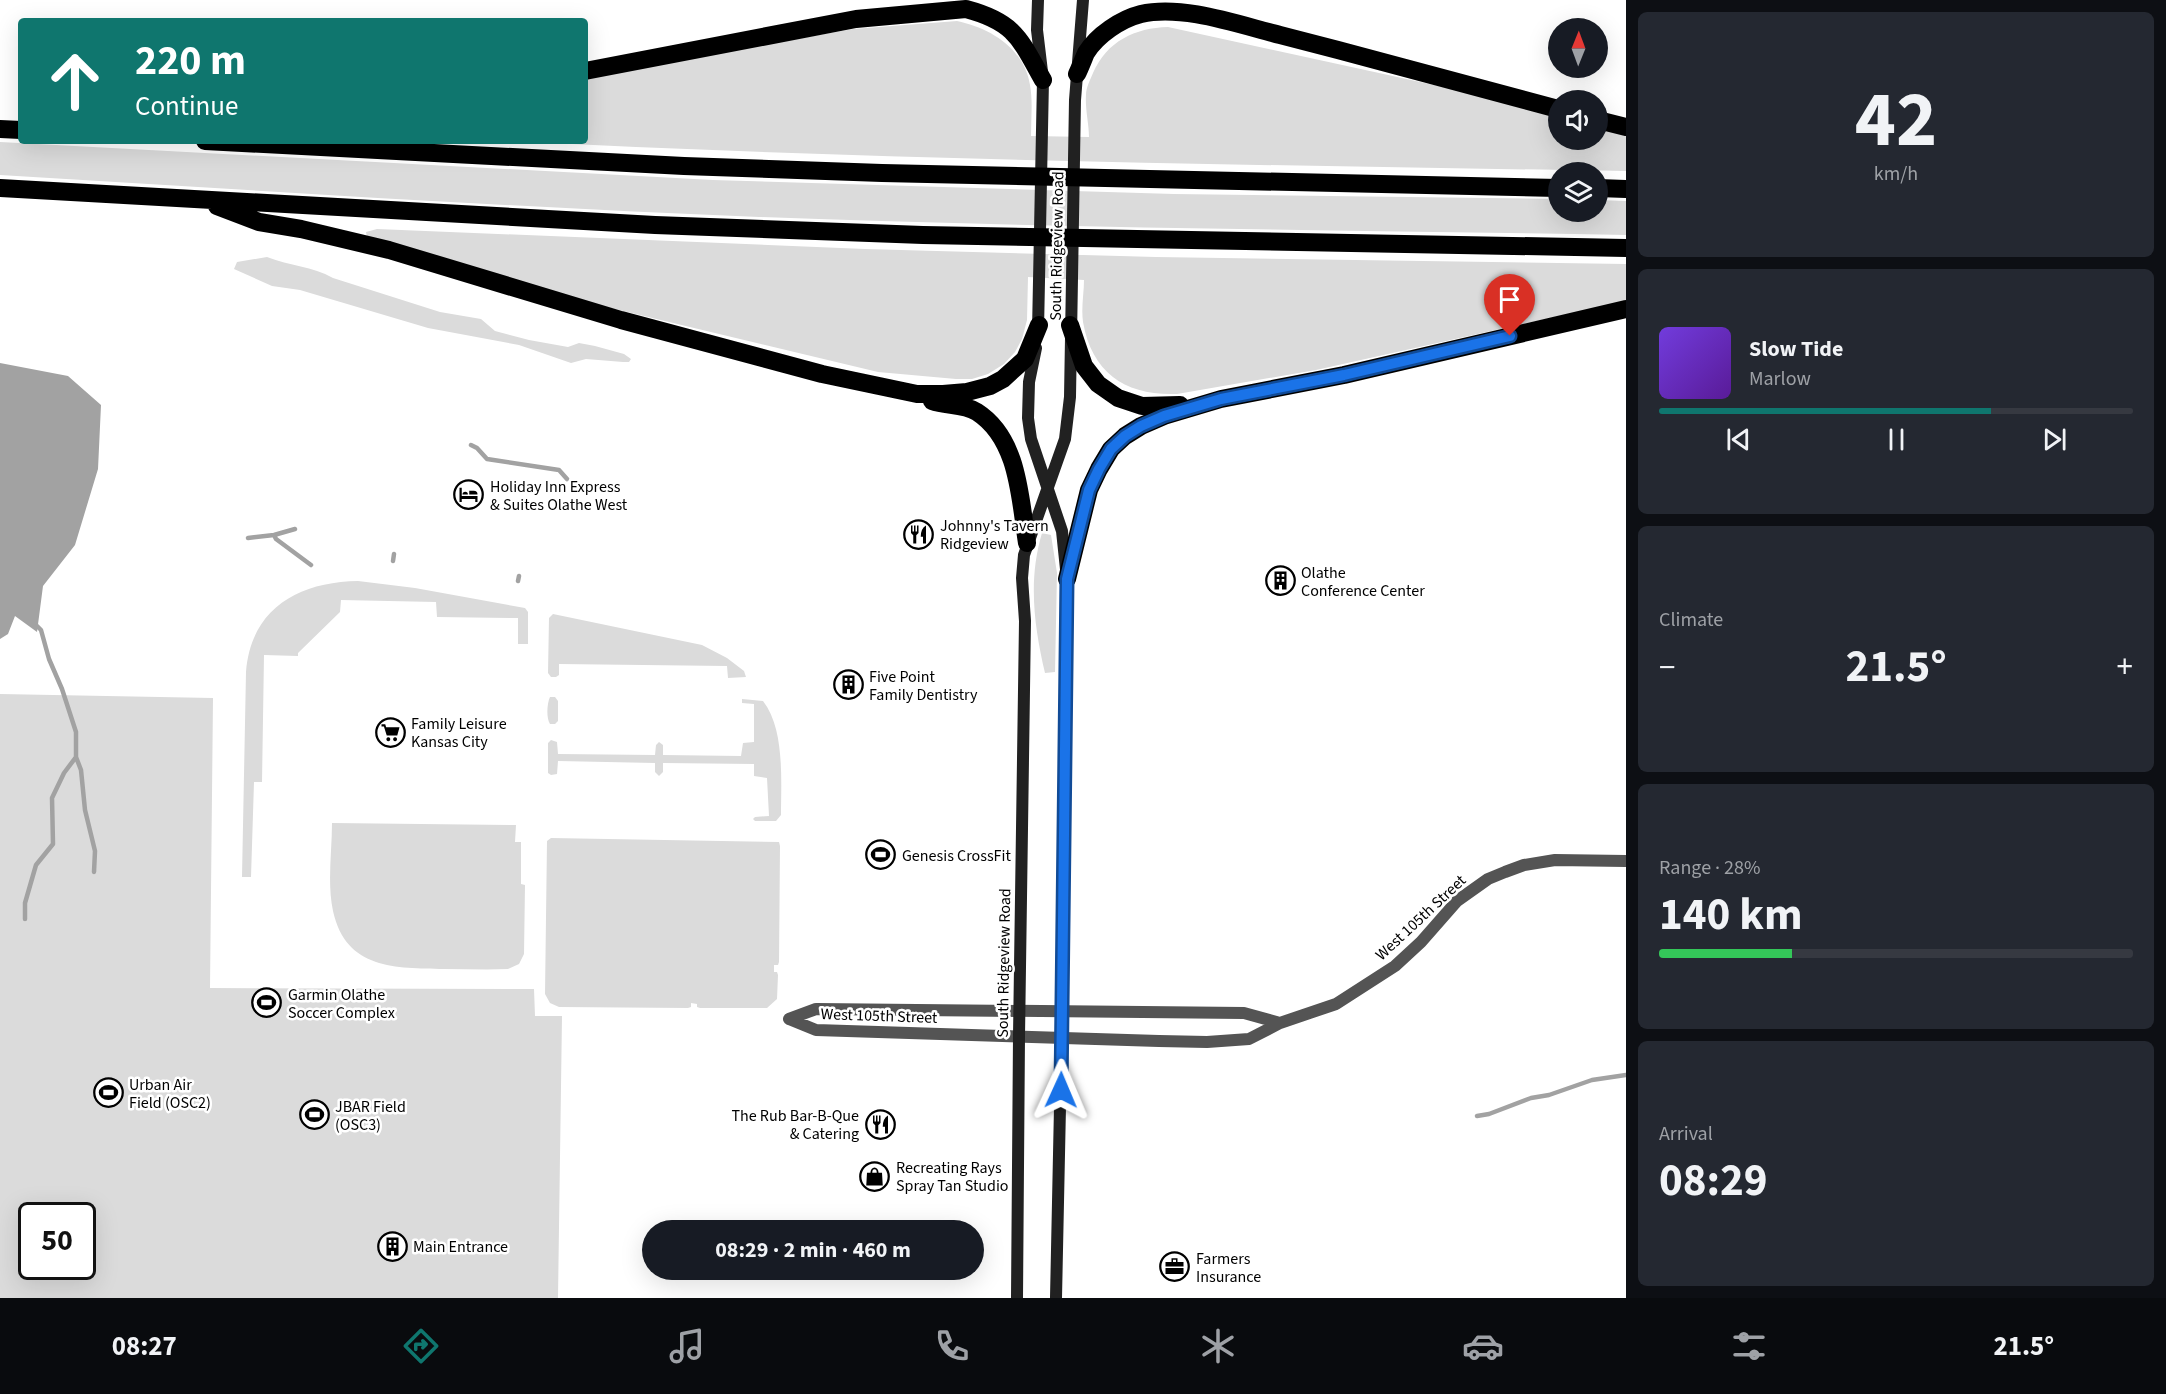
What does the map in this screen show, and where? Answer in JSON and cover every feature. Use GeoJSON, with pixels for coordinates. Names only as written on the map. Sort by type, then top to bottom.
{"type":"FeatureCollection","features":[{"type":"Feature","properties":{"kind":"highway"},"geometry":{"type":"LineString","coordinates":[[588,70],[947,0]]}},
{"type":"Feature","properties":{"kind":"highway"},"geometry":{"type":"LineString","coordinates":[[1171,0],[1188,9],[1223,21]]}},
{"type":"Feature","properties":{"kind":"highway"},"geometry":{"type":"LineString","coordinates":[[856,19],[966,9],[983,14],[1001,22],[1019,37],[1043,80]]}},
{"type":"Feature","properties":{"kind":"highway"},"geometry":{"type":"LineString","coordinates":[[1077,74],[1086,53],[1112,27],[1141,14],[1186,13],[1548,106]]}},
{"type":"Feature","properties":{"kind":"highway"},"geometry":{"type":"LineString","coordinates":[[1608,122],[1626,127]]}},
{"type":"Feature","properties":{"kind":"highway"},"geometry":{"type":"LineString","coordinates":[[0,129],[18,130]]}},
{"type":"Feature","properties":{"kind":"highway"},"geometry":{"type":"LineString","coordinates":[[260,144],[812,171],[1116,180],[1548,188]]}},
{"type":"Feature","properties":{"kind":"highway"},"geometry":{"type":"LineString","coordinates":[[0,188],[655,225],[911,235],[1626,248]]}},
{"type":"Feature","properties":{"kind":"highway"},"geometry":{"type":"LineString","coordinates":[[1608,188],[1626,189]]}},
{"type":"Feature","properties":{"kind":"highway"},"geometry":{"type":"LineString","coordinates":[[202,200],[259,222],[301,229],[389,250],[621,320],[822,374],[916,394],[934,402],[975,411],[998,433],[1010,455],[1027,543]]}},
{"type":"Feature","properties":{"kind":"highway"},"geometry":{"type":"LineString","coordinates":[[1071,325],[1084,366],[1098,384],[1118,398],[1142,406],[1184,405],[1344,375],[1626,309]]}},
{"type":"Feature","properties":{"kind":"highway"},"geometry":{"type":"LineString","coordinates":[[916,394],[967,392],[990,386],[1003,379],[1025,359],[1039,325]]}},
{"type":"Feature","properties":{"kind":"highway"},"geometry":{"type":"LineString","coordinates":[[1067,579],[1089,490],[1111,449],[1141,426],[1164,416],[1221,399]]}},
{"type":"Feature","properties":{"kind":"main road","name":"South Ridgeview Road"},"geometry":{"type":"LineString","coordinates":[[1038,0],[1037,30],[1043,80],[1039,325],[1029,382],[1028,417],[1031,439],[1062,531],[1067,579],[1062,1037],[1056,1298]]}},
{"type":"Feature","properties":{"kind":"main road","name":"South Ridgeview Road"},"geometry":{"type":"LineString","coordinates":[[1017,1298],[1018,1036],[1025,621],[1022,578],[1027,543],[1065,439],[1068,424],[1077,74],[1083,0]]}},
{"type":"Feature","properties":{"kind":"street","name":"West 105th Street"},"geometry":{"type":"LineString","coordinates":[[1280,1023],[1244,1013],[1019,1010],[816,1009],[789,1019],[816,1030],[1208,1042],[1249,1039],[1280,1023],[1336,1004],[1381,976],[1421,942],[1457,901],[1488,879],[1524,865],[1539,862],[1626,861]]}},
{"type":"Feature","properties":{"kind":"shaded area"},"geometry":{"type":"Polygon","coordinates":[[[957,21],[993,35],[1013,50],[1021,60],[1031,91],[1031,136],[1089,137],[1086,92],[1089,81],[1106,52],[1123,38],[1144,30],[1168,27],[1457,90],[1548,115],[1548,150],[1608,150],[1608,131],[1626,136],[1626,171],[1608,171],[1608,162],[1548,162],[1548,170],[1206,164],[787,153],[577,144],[588,144],[588,75],[853,29],[957,21]]]}},
{"type":"Feature","properties":{"kind":"shaded area"},"geometry":{"type":"Polygon","coordinates":[[[0,142],[713,180],[1174,194],[1548,199],[1548,222],[1608,222],[1608,200],[1626,201],[1626,235],[867,221],[380,198],[0,175],[0,142]]]}},
{"type":"Feature","properties":{"kind":"shaded area"},"geometry":{"type":"Polygon","coordinates":[[[377,229],[865,249],[1156,257],[1626,264],[1626,301],[1316,370],[1177,394],[1159,394],[1128,386],[1104,368],[1094,355],[1083,322],[1084,280],[1028,277],[1027,320],[1022,339],[1015,352],[1004,364],[988,374],[972,379],[956,379],[878,372],[569,298],[367,237],[366,232],[377,229]]]}},
{"type":"Feature","properties":{"kind":"shaded area"},"geometry":{"type":"Polygon","coordinates":[[[267,257],[317,271],[440,312],[481,319],[495,331],[568,347],[579,343],[595,346],[624,354],[631,359],[629,362],[623,362],[586,359],[571,363],[519,345],[428,328],[300,290],[272,286],[234,269],[237,262],[267,257]]]}},
{"type":"Feature","properties":{"kind":"shaded area"},"geometry":{"type":"Polygon","coordinates":[[[0,363],[68,376],[101,405],[98,469],[75,545],[43,586],[37,632],[15,616],[8,634],[0,639],[0,363]]]}},
{"type":"Feature","properties":{"kind":"shaded area"},"geometry":{"type":"Polygon","coordinates":[[[1042,533],[1051,535],[1057,573],[1055,672],[1045,673],[1034,603],[1035,568],[1042,533]]]}},
{"type":"Feature","properties":{"kind":"shaded area"},"geometry":{"type":"Polygon","coordinates":[[[358,581],[415,588],[525,608],[528,612],[528,644],[518,644],[518,618],[437,617],[436,602],[341,600],[340,612],[298,653],[298,656],[264,655],[262,782],[254,782],[251,877],[242,877],[246,672],[250,650],[257,631],[268,615],[298,593],[336,583],[358,581]]]}},
{"type":"Feature","properties":{"kind":"shaded area"},"geometry":{"type":"Polygon","coordinates":[[[553,614],[702,645],[727,658],[744,671],[746,677],[728,678],[727,666],[559,664],[559,675],[551,677],[548,673],[549,618],[553,614]]]}},
{"type":"Feature","properties":{"kind":"shaded area","name":"Garmin Olathe Soccer Complex"},"geometry":{"type":"Polygon","coordinates":[[[0,694],[213,698],[210,988],[534,989],[535,1016],[562,1016],[558,1298],[0,1298],[0,694]]]}},
{"type":"Feature","properties":{"kind":"shaded area"},"geometry":{"type":"Polygon","coordinates":[[[550,697],[555,697],[558,701],[558,721],[555,724],[550,724],[548,718],[550,697]]]}},
{"type":"Feature","properties":{"kind":"shaded area"},"geometry":{"type":"Polygon","coordinates":[[[742,699],[763,701],[775,726],[780,756],[781,787],[781,815],[776,821],[755,821],[753,819],[769,816],[767,778],[754,776],[754,764],[663,763],[663,772],[659,776],[655,772],[655,763],[558,761],[557,774],[548,773],[548,743],[551,740],[557,742],[558,754],[655,755],[656,745],[659,742],[663,745],[663,755],[741,756],[743,743],[754,742],[754,704],[742,703],[742,699]]]}},
{"type":"Feature","properties":{"kind":"shaded area"},"geometry":{"type":"Polygon","coordinates":[[[332,823],[516,825],[515,842],[521,842],[521,884],[525,885],[524,954],[519,964],[508,969],[408,968],[375,962],[361,955],[349,945],[333,911],[330,878],[332,823]]]}},
{"type":"Feature","properties":{"kind":"shaded area"},"geometry":{"type":"Polygon","coordinates":[[[551,838],[779,842],[779,962],[778,965],[774,965],[774,972],[778,975],[777,999],[767,1008],[700,1008],[697,1004],[691,1003],[691,1007],[688,1008],[559,1007],[550,1003],[545,994],[547,841],[551,838]]]}},
{"type":"Feature","properties":{"kind":"waterway"},"geometry":{"type":"LineString","coordinates":[[471,445],[487,459],[559,470],[567,479]]}},
{"type":"Feature","properties":{"kind":"waterway"},"geometry":{"type":"LineString","coordinates":[[248,538],[274,535],[295,529]]}},
{"type":"Feature","properties":{"kind":"waterway"},"geometry":{"type":"LineString","coordinates":[[274,535],[276,539],[311,565]]}},
{"type":"Feature","properties":{"kind":"waterway"},"geometry":{"type":"LineString","coordinates":[[393,561],[394,554]]}},
{"type":"Feature","properties":{"kind":"waterway"},"geometry":{"type":"LineString","coordinates":[[518,581],[519,576]]}},
{"type":"Feature","properties":{"kind":"waterway"},"geometry":{"type":"LineString","coordinates":[[37,626],[41,630],[49,659],[76,732],[76,757],[81,770],[85,810],[95,851],[94,872]]}},
{"type":"Feature","properties":{"kind":"waterway"},"geometry":{"type":"LineString","coordinates":[[25,919],[25,903],[36,865],[53,844],[52,798],[64,773],[76,757]]}},
{"type":"Feature","properties":{"kind":"waterway"},"geometry":{"type":"LineString","coordinates":[[1477,1116],[1592,1080],[1626,1075]]}},
{"type":"Feature","properties":{"kind":"place","name":"Holiday Inn Express & Suites Olathe West"},"geometry":{"type":"Point","coordinates":[469,495]}},
{"type":"Feature","properties":{"kind":"place","name":"Johnny's Tavern Ridgeview"},"geometry":{"type":"Point","coordinates":[919,534]}},
{"type":"Feature","properties":{"kind":"place","name":"Olathe Conference Center"},"geometry":{"type":"Point","coordinates":[1280,581]}},
{"type":"Feature","properties":{"kind":"place","name":"Five Point Family Dentistry"},"geometry":{"type":"Point","coordinates":[848,685]}},
{"type":"Feature","properties":{"kind":"place","name":"Family Leisure Kansas City"},"geometry":{"type":"Point","coordinates":[390,732]}},
{"type":"Feature","properties":{"kind":"place","name":"Genesis CrossFit"},"geometry":{"type":"Point","coordinates":[881,855]}},
{"type":"Feature","properties":{"kind":"place","name":"Garmin Olathe Soccer Complex"},"geometry":{"type":"Point","coordinates":[267,1003]}},
{"type":"Feature","properties":{"kind":"place","name":"Urban Air Field (OSC2)"},"geometry":{"type":"Point","coordinates":[108,1093]}},
{"type":"Feature","properties":{"kind":"place","name":"JBAR Field (OSC3)"},"geometry":{"type":"Point","coordinates":[314,1115]}},
{"type":"Feature","properties":{"kind":"place","name":"The Rub Bar-B-Que & Catering"},"geometry":{"type":"Point","coordinates":[880,1124]}},
{"type":"Feature","properties":{"kind":"place","name":"Recreating Rays Spray Tan Studio"},"geometry":{"type":"Point","coordinates":[875,1176]}},
{"type":"Feature","properties":{"kind":"place","name":"Main Entrance"},"geometry":{"type":"Point","coordinates":[392,1246]}},
{"type":"Feature","properties":{"kind":"place","name":"Farmers Insurance"},"geometry":{"type":"Point","coordinates":[1175,1267]}},
{"type":"Feature","properties":{"kind":"route"},"geometry":{"type":"LineString","coordinates":[[1061,1090],[1067,579],[1089,490],[1099,469],[1111,449],[1125,436],[1164,416],[1221,399],[1344,375],[1510,336]]}}]}
